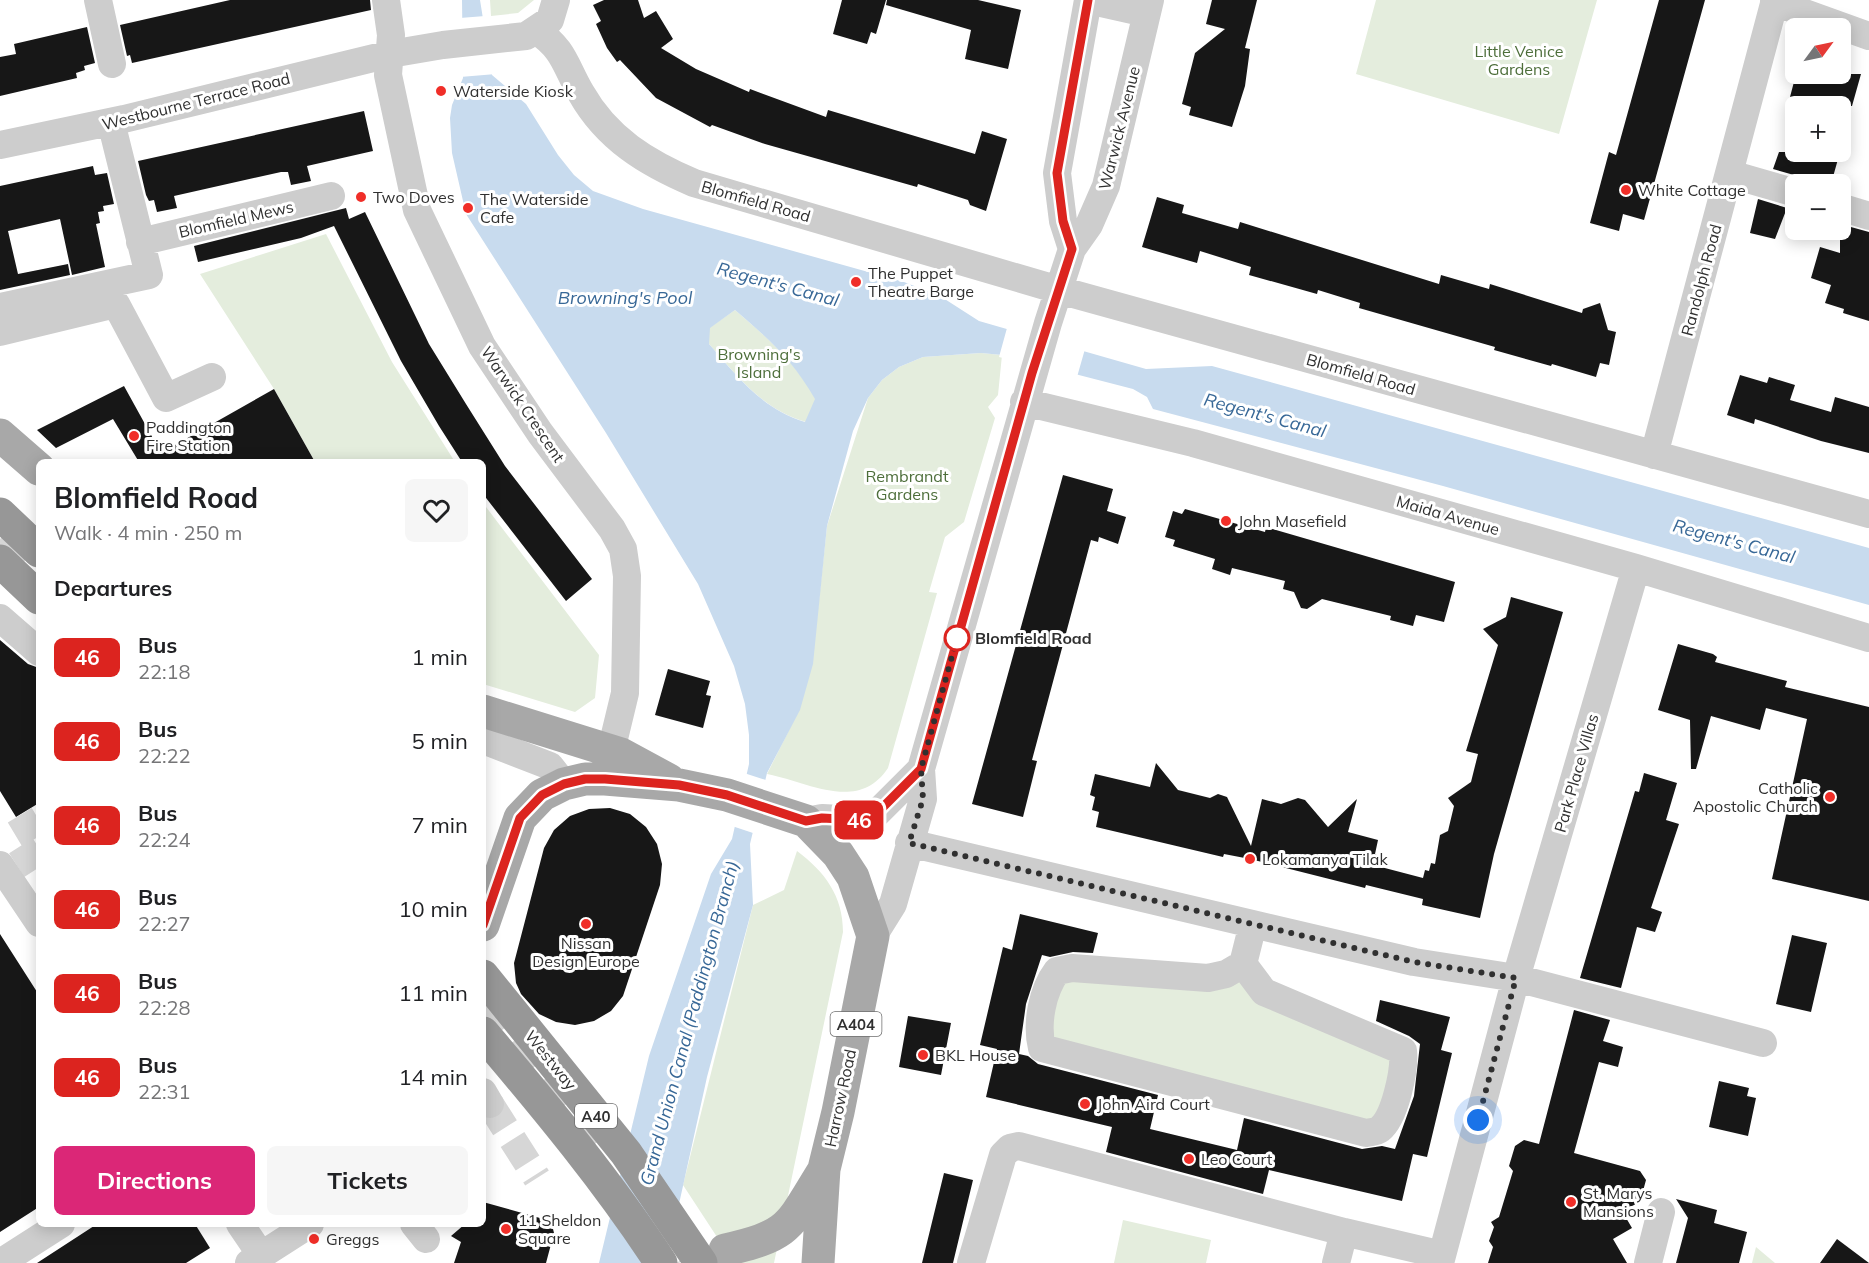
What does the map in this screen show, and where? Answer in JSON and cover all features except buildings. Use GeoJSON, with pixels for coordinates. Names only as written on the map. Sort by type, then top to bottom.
{"type":"FeatureCollection","features":[{"type":"Feature","properties":{"kind":"highway"},"geometry":{"type":"LineString","coordinates":[[0,514],[36,548]]}},
{"type":"Feature","properties":{"kind":"highway"},"geometry":{"type":"LineString","coordinates":[[0,561],[36,595]]}},
{"type":"Feature","properties":{"kind":"highway","name":"Westway"},"geometry":{"type":"LineString","coordinates":[[486,980],[708,1252]]}},
{"type":"Feature","properties":{"kind":"highway","name":"Westway"},"geometry":{"type":"LineString","coordinates":[[486,1037],[552,1114],[611,1190],[661,1263]]}},
{"type":"Feature","properties":{"kind":"main road"},"geometry":{"type":"LineString","coordinates":[[0,435],[36,466]]}},
{"type":"Feature","properties":{"kind":"main road","name":"Harrow Road"},"geometry":{"type":"LineString","coordinates":[[486,712],[611,751],[679,785]]}},
{"type":"Feature","properties":{"kind":"main road","name":"Harrow Road"},"geometry":{"type":"LineString","coordinates":[[486,916],[520,818],[542,795],[564,784],[585,779],[679,785],[727,795],[792,817],[838,854],[853,877],[873,936],[838,1112],[824,1169],[818,1263]]}},
{"type":"Feature","properties":{"kind":"main road","name":"Harrow Road"},"geometry":{"type":"LineString","coordinates":[[708,1252],[750,1245],[784,1229],[796,1216],[824,1169]]}},
{"type":"Feature","properties":{"kind":"main road"},"geometry":{"type":"LineString","coordinates":[[648,1217],[681,1239],[708,1252]]}},
{"type":"Feature","properties":{"kind":"street"},"geometry":{"type":"LineString","coordinates":[[98,0],[112,64]]}},
{"type":"Feature","properties":{"kind":"street","name":"Warwick Crescent"},"geometry":{"type":"LineString","coordinates":[[386,0],[392,35],[388,75],[417,210],[482,346],[540,433],[612,529],[623,549],[627,576],[625,693],[611,751]]}},
{"type":"Feature","properties":{"kind":"street"},"geometry":{"type":"LineString","coordinates":[[537,31],[550,20],[556,0]]}},
{"type":"Feature","properties":{"kind":"street"},"geometry":{"type":"LineString","coordinates":[[1072,249],[1063,221],[1057,173],[1088,0],[1148,6]]}},
{"type":"Feature","properties":{"kind":"street"},"geometry":{"type":"LineString","coordinates":[[1775,1],[1869,36]]}},
{"type":"Feature","properties":{"kind":"street","name":"Randolph Road"},"geometry":{"type":"LineString","coordinates":[[1654,455],[1775,1]]}},
{"type":"Feature","properties":{"kind":"street","name":"Warwick Avenue"},"geometry":{"type":"LineString","coordinates":[[1024,402],[1072,249],[1089,225],[1106,186],[1148,6]]}},
{"type":"Feature","properties":{"kind":"street","name":"Westbourne Terrace Road"},"geometry":{"type":"LineString","coordinates":[[0,145],[111,122],[390,54],[443,45],[502,40],[526,36],[537,31]]}},
{"type":"Feature","properties":{"kind":"street","name":"Blomfield Road"},"geometry":{"type":"LineString","coordinates":[[537,31],[560,49],[593,112],[631,151],[656,166],[694,183],[1059,290],[1869,514]]}},
{"type":"Feature","properties":{"kind":"street"},"geometry":{"type":"LineString","coordinates":[[0,307],[149,275],[111,122]]}},
{"type":"Feature","properties":{"kind":"street"},"geometry":{"type":"LineString","coordinates":[[1730,174],[1785,191]]}},
{"type":"Feature","properties":{"kind":"street","name":"Blomfield Mews"},"geometry":{"type":"LineString","coordinates":[[140,242],[331,196]]}},
{"type":"Feature","properties":{"kind":"street"},"geometry":{"type":"LineString","coordinates":[[1851,210],[1869,216]]}},
{"type":"Feature","properties":{"kind":"street"},"geometry":{"type":"LineString","coordinates":[[0,332],[116,304],[166,398],[212,377]]}},
{"type":"Feature","properties":{"kind":"street"},"geometry":{"type":"LineString","coordinates":[[873,936],[893,904],[923,799],[921,769],[1024,402]]}},
{"type":"Feature","properties":{"kind":"street","name":"Maida Avenue"},"geometry":{"type":"LineString","coordinates":[[1024,402],[1193,443],[1636,568],[1869,638]]}},
{"type":"Feature","properties":{"kind":"street","name":"Park Place Villas"},"geometry":{"type":"LineString","coordinates":[[1441,1259],[1516,978],[1636,568]]}},
{"type":"Feature","properties":{"kind":"street"},"geometry":{"type":"LineString","coordinates":[[0,618],[36,649]]}},
{"type":"Feature","properties":{"kind":"street"},"geometry":{"type":"LineString","coordinates":[[486,741],[550,766],[564,784]]}},
{"type":"Feature","properties":{"kind":"street"},"geometry":{"type":"LineString","coordinates":[[792,817],[861,820],[877,813],[921,769]]}},
{"type":"Feature","properties":{"kind":"street"},"geometry":{"type":"LineString","coordinates":[[909,843],[1414,962],[1516,978],[1763,1043]]}},
{"type":"Feature","properties":{"kind":"street"},"geometry":{"type":"LineString","coordinates":[[0,865],[36,919]]}},
{"type":"Feature","properties":{"kind":"street"},"geometry":{"type":"LineString","coordinates":[[1243,964],[1264,993],[1403,1052],[1405,1064],[1389,1120],[1378,1131],[1366,1133],[1042,1048],[1038,1031],[1049,982],[1057,971],[1072,968],[1208,978],[1226,974],[1243,964],[1253,924]]}},
{"type":"Feature","properties":{"kind":"street"},"geometry":{"type":"LineString","coordinates":[[971,1263],[1003,1155],[1010,1148],[1019,1146],[1441,1259]]}},
{"type":"Feature","properties":{"kind":"street"},"geometry":{"type":"LineString","coordinates":[[1648,1263],[1662,1212]]}},
{"type":"Feature","properties":{"kind":"street"},"geometry":{"type":"LineString","coordinates":[[0,1263],[56,1227]]}},
{"type":"Feature","properties":{"kind":"street"},"geometry":{"type":"LineString","coordinates":[[241,1227],[255,1259],[305,1227]]}},
{"type":"Feature","properties":{"kind":"street"},"geometry":{"type":"LineString","coordinates":[[1336,1263],[1344,1232]]}},
{"type":"Feature","properties":{"kind":"green space"},"geometry":{"type":"Polygon","coordinates":[[[490,0],[534,0],[518,13],[491,16],[490,0]]]}},
{"type":"Feature","properties":{"kind":"green space","name":"Little Venice Gardens"},"geometry":{"type":"Polygon","coordinates":[[[1376,0],[1597,0],[1559,134],[1356,74],[1376,0]]]}},
{"type":"Feature","properties":{"kind":"green space"},"geometry":{"type":"Polygon","coordinates":[[[326,234],[392,362],[453,459],[313,459],[274,389],[200,274],[326,234]]]}},
{"type":"Feature","properties":{"kind":"green space","name":"Browning's Island"},"geometry":{"type":"Polygon","coordinates":[[[735,310],[780,351],[816,399],[806,422],[791,417],[764,400],[741,380],[709,344],[709,328],[735,310]]]}},
{"type":"Feature","properties":{"kind":"green space","name":"Rembrandt Gardens"},"geometry":{"type":"Polygon","coordinates":[[[981,353],[1002,355],[998,395],[988,407],[995,418],[964,522],[945,537],[929,592],[937,593],[888,768],[876,782],[862,789],[848,792],[832,791],[767,774],[799,710],[812,664],[827,526],[868,398],[882,380],[899,367],[923,357],[981,353]]]}},
{"type":"Feature","properties":{"kind":"green space"},"geometry":{"type":"Polygon","coordinates":[[[486,507],[599,655],[595,698],[575,712],[486,685],[486,507]]]}},
{"type":"Feature","properties":{"kind":"green space"},"geometry":{"type":"Polygon","coordinates":[[[797,851],[816,867],[831,886],[840,907],[843,932],[774,1263],[734,1263],[683,1185],[753,905],[784,890],[797,851]]]}},
{"type":"Feature","properties":{"kind":"green space"},"geometry":{"type":"Polygon","coordinates":[[[1239,976],[1394,1056],[1383,1116],[1369,1125],[1049,1043],[1059,982],[1239,976]]]}},
{"type":"Feature","properties":{"kind":"green space"},"geometry":{"type":"Polygon","coordinates":[[[1123,1220],[1211,1240],[1206,1263],[1114,1263],[1123,1220]]]}},
{"type":"Feature","properties":{"kind":"green space"},"geometry":{"type":"Polygon","coordinates":[[[1756,1247],[1775,1263],[1752,1263],[1756,1247]]]}},
{"type":"Feature","properties":{"kind":"water","name":"Browning's Pool"},"geometry":{"type":"Polygon","coordinates":[[[462,0],[480,0],[492,75],[526,104],[558,155],[574,175],[593,191],[643,209],[904,282],[940,296],[979,321],[1146,369],[1212,366],[1869,548],[1869,605],[1443,486],[1153,409],[1147,397],[1133,389],[1002,355],[981,353],[923,357],[899,367],[882,380],[868,398],[853,431],[827,526],[813,664],[800,710],[767,773],[750,844],[753,905],[707,1077],[666,1263],[599,1263],[649,1056],[711,874],[732,839],[749,764],[749,735],[745,704],[734,666],[698,584],[606,433],[466,214],[452,153],[450,118],[452,105],[463,78],[462,0]],[[735,310],[710,328],[709,344],[741,380],[764,400],[790,417],[805,422],[815,399],[789,361],[735,310]]]}},
{"type":"Feature","properties":{"kind":"pier"},"geometry":{"type":"Polygon","coordinates":[[[485,16],[496,74],[460,77],[460,18],[485,16]]]}},
{"type":"Feature","properties":{"kind":"pier"},"geometry":{"type":"Polygon","coordinates":[[[1007,328],[1085,349],[1077,377],[999,357],[1007,328]]]}},
{"type":"Feature","properties":{"kind":"pier"},"geometry":{"type":"Polygon","coordinates":[[[744,773],[769,781],[756,834],[732,826],[744,773]]]}},
{"type":"Feature","properties":{"kind":"tunnel"},"geometry":{"type":"LineString","coordinates":[[0,539],[36,572]]}},
{"type":"Feature","properties":{"kind":"tunnel"},"geometry":{"type":"LineString","coordinates":[[36,822],[14,835],[36,869]]}},
{"type":"Feature","properties":{"kind":"tunnel"},"geometry":{"type":"LineString","coordinates":[[486,1007],[599,1150]]}},
{"type":"Feature","properties":{"kind":"tunnel"},"geometry":{"type":"LineString","coordinates":[[490,1104],[537,1178]]}},
{"type":"Feature","properties":{"kind":"tunnel"},"geometry":{"type":"LineString","coordinates":[[651,1221],[679,1263]]}},
{"type":"Feature","properties":{"kind":"bus line","name":"46"},"geometry":{"type":"LineString","coordinates":[[486,915],[520,818],[542,795],[564,784],[585,779],[605,779],[632,783],[679,785],[727,795],[806,821],[822,818],[861,820],[877,813],[921,769],[1032,373],[1072,249],[1063,221],[1057,173],[1088,0]]}},
{"type":"Feature","properties":{"kind":"place","name":"Waterside Kiosk"},"geometry":{"type":"Point","coordinates":[441,91]}},
{"type":"Feature","properties":{"kind":"place","name":"White Cottage"},"geometry":{"type":"Point","coordinates":[1626,190]}},
{"type":"Feature","properties":{"kind":"place","name":"Two Doves"},"geometry":{"type":"Point","coordinates":[361,197]}},
{"type":"Feature","properties":{"kind":"place","name":"The Waterside Cafe"},"geometry":{"type":"Point","coordinates":[468,208]}},
{"type":"Feature","properties":{"kind":"place","name":"The Puppet Theatre Barge"},"geometry":{"type":"Point","coordinates":[856,282]}},
{"type":"Feature","properties":{"kind":"place","name":"Paddington Fire Station"},"geometry":{"type":"Point","coordinates":[134,436]}},
{"type":"Feature","properties":{"kind":"place","name":"John Masefield"},"geometry":{"type":"Point","coordinates":[1226,521]}},
{"type":"Feature","properties":{"kind":"place","name":"Blomfield Road"},"geometry":{"type":"Point","coordinates":[957,638]}},
{"type":"Feature","properties":{"kind":"place","name":"Catholic Apostolic Church"},"geometry":{"type":"Point","coordinates":[1830,797]}},
{"type":"Feature","properties":{"kind":"place","name":"Lokamanya Tilak"},"geometry":{"type":"Point","coordinates":[1250,859]}},
{"type":"Feature","properties":{"kind":"place","name":"Nissan Design Europe"},"geometry":{"type":"Point","coordinates":[586,924]}},
{"type":"Feature","properties":{"kind":"place","name":"BKL House"},"geometry":{"type":"Point","coordinates":[923,1055]}},
{"type":"Feature","properties":{"kind":"place","name":"John Aird Court"},"geometry":{"type":"Point","coordinates":[1085,1104]}},
{"type":"Feature","properties":{"kind":"place","name":"Leo Court"},"geometry":{"type":"Point","coordinates":[1189,1159]}},
{"type":"Feature","properties":{"kind":"place","name":"St. Marys Mansions"},"geometry":{"type":"Point","coordinates":[1571,1202]}},
{"type":"Feature","properties":{"kind":"place","name":"11 Sheldon Square"},"geometry":{"type":"Point","coordinates":[506,1229]}},
{"type":"Feature","properties":{"kind":"place","name":"Greggs"},"geometry":{"type":"Point","coordinates":[314,1239]}},
{"type":"Feature","properties":{"kind":"route"},"geometry":{"type":"LineString","coordinates":[[957,638],[921,769],[923,799],[909,843],[1414,962],[1516,978],[1478,1120]]}},
{"type":"Feature","properties":{"kind":"water label","name":"Regent's Canal"},"geometry":{"type":"Point","coordinates":[778,284]}},
{"type":"Feature","properties":{"kind":"water label","name":"Regent's Canal"},"geometry":{"type":"Point","coordinates":[1265,415]}},
{"type":"Feature","properties":{"kind":"water label","name":"Regent's Canal"},"geometry":{"type":"Point","coordinates":[1734,541]}},
{"type":"Feature","properties":{"kind":"water label","name":"Grand Union Canal (Paddington Branch)"},"geometry":{"type":"Point","coordinates":[689,1023]}}]}
